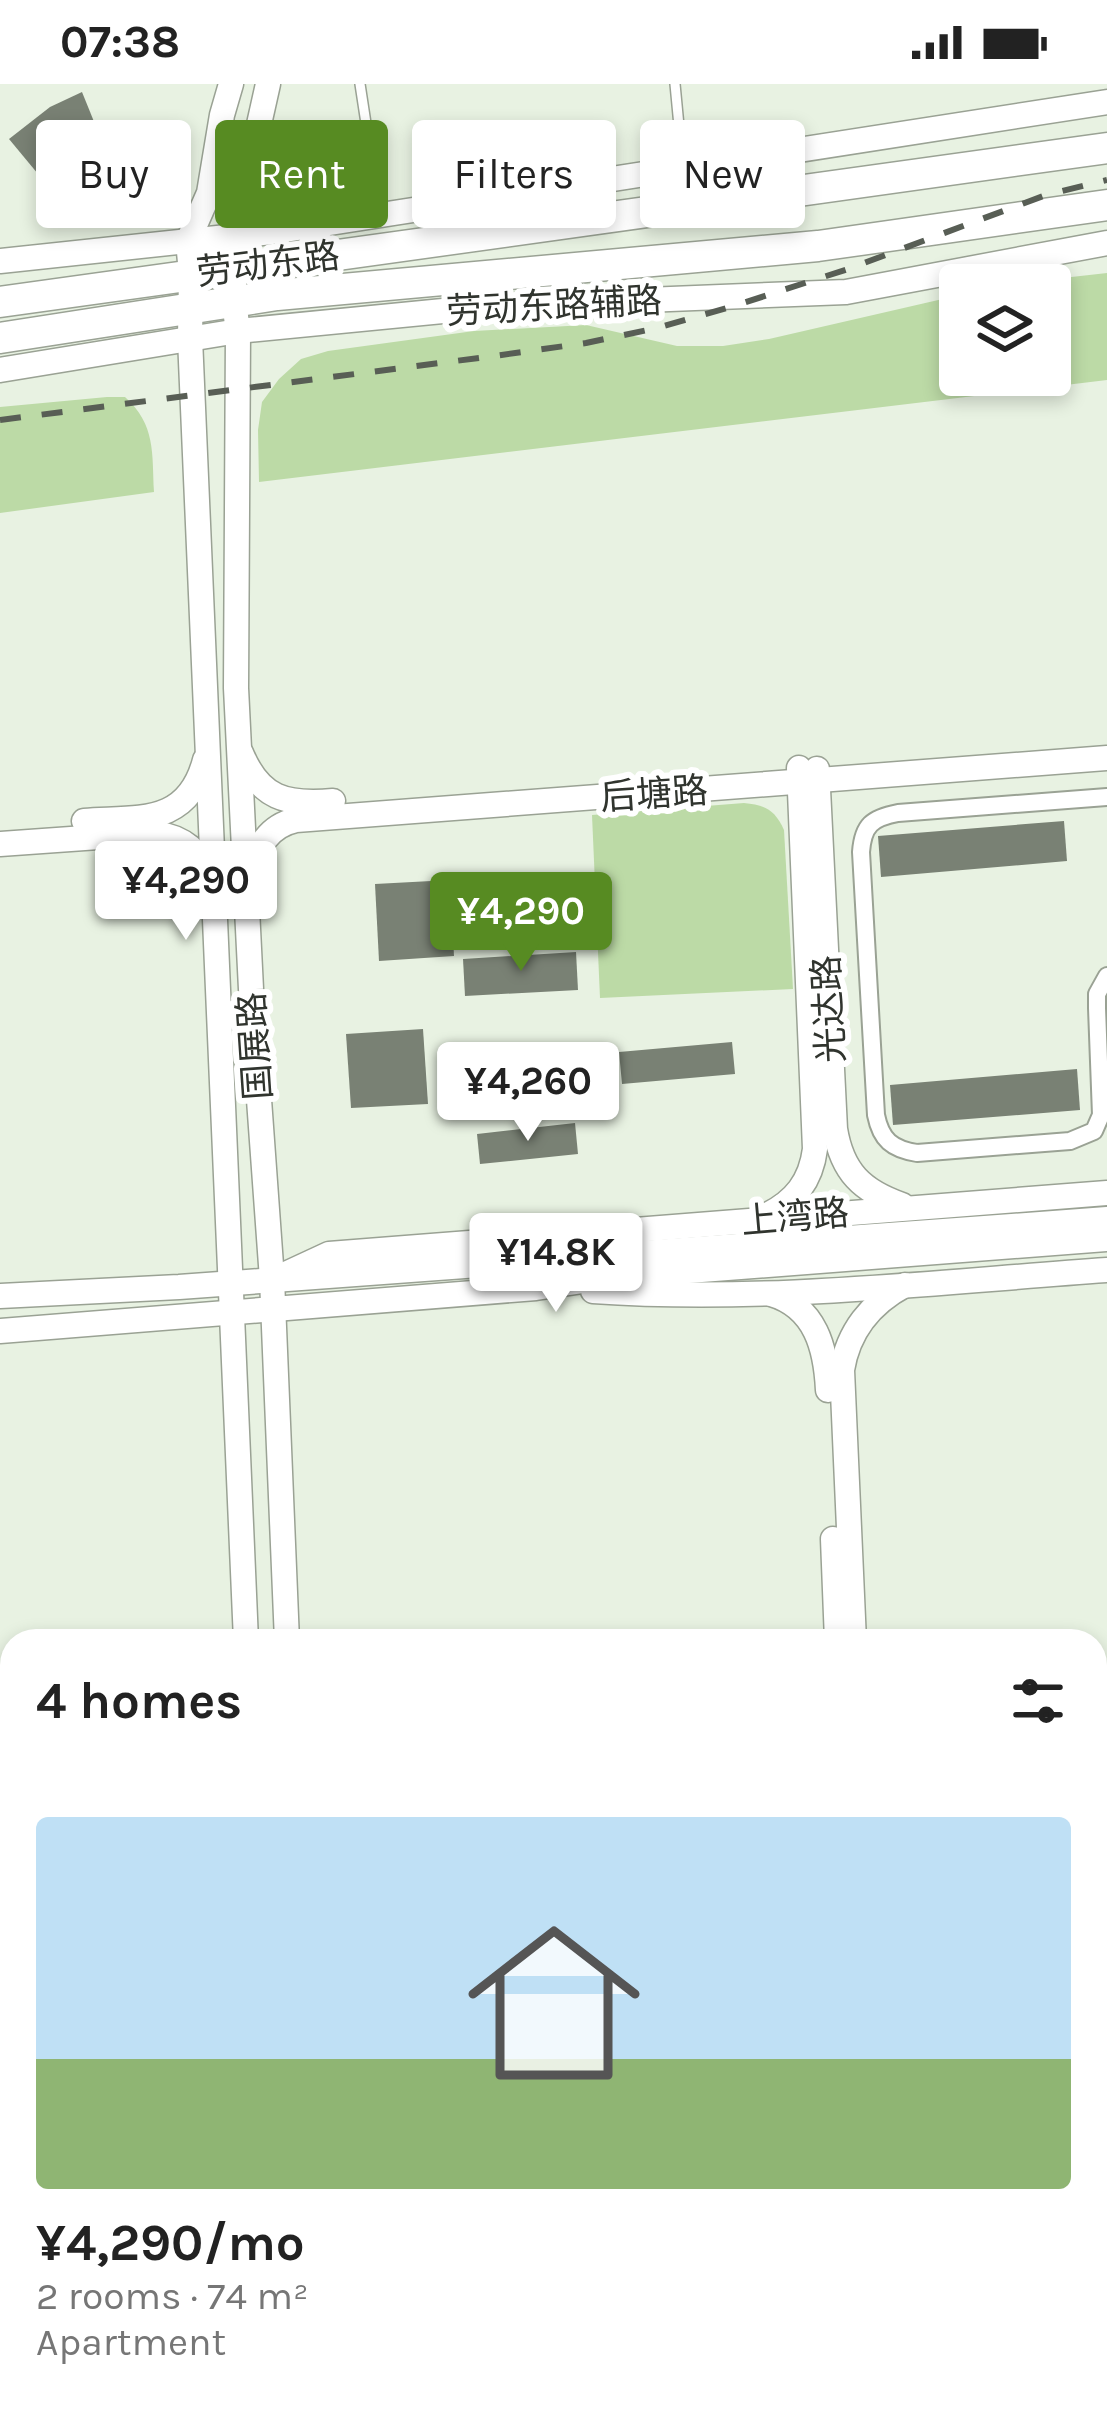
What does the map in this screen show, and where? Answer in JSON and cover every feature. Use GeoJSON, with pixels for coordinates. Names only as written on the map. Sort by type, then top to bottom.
{"type":"FeatureCollection","features":[{"type":"Feature","properties":{"kind":"highway","name":"劳动东路"},"geometry":{"type":"LineString","coordinates":[[0,302],[1107,148]]}},
{"type":"Feature","properties":{"kind":"highway","name":"劳动东路"},"geometry":{"type":"LineString","coordinates":[[0,338],[236,317],[277,295],[818,246],[1107,205]]}},
{"type":"Feature","properties":{"kind":"main road"},"geometry":{"type":"LineString","coordinates":[[188,241],[209,193],[231,84]]}},
{"type":"Feature","properties":{"kind":"main road","name":"国展路"},"geometry":{"type":"LineString","coordinates":[[268,84],[234,236],[232,269],[236,688],[272,1280],[286,1629]]}},
{"type":"Feature","properties":{"kind":"main road"},"geometry":{"type":"LineString","coordinates":[[805,149],[1107,102]]}},
{"type":"Feature","properties":{"kind":"main road"},"geometry":{"type":"LineString","coordinates":[[388,214],[640,175]]}},
{"type":"Feature","properties":{"kind":"main road"},"geometry":{"type":"LineString","coordinates":[[0,261],[290,228]]}},
{"type":"Feature","properties":{"kind":"main road","name":"国展路"},"geometry":{"type":"LineString","coordinates":[[188,241],[245,1629]]}},
{"type":"Feature","properties":{"kind":"main road","name":"劳动东路辅路"},"geometry":{"type":"LineString","coordinates":[[236,317],[846,292],[1107,243]]}},
{"type":"Feature","properties":{"kind":"main road"},"geometry":{"type":"LineString","coordinates":[[0,370],[190,323]]}},
{"type":"Feature","properties":{"kind":"main road","name":"后塘路"},"geometry":{"type":"LineString","coordinates":[[246,892],[261,843],[281,824],[296,820],[1107,743]]}},
{"type":"Feature","properties":{"kind":"main road","name":"后塘路"},"geometry":{"type":"LineString","coordinates":[[239,747],[264,789],[295,802],[1107,758]]}},
{"type":"Feature","properties":{"kind":"main road"},"geometry":{"type":"LineString","coordinates":[[0,827],[165,813],[179,805],[199,780],[207,752]]}},
{"type":"Feature","properties":{"kind":"main road","name":"光达路"},"geometry":{"type":"LineString","coordinates":[[808,774],[838,1149],[856,1180],[872,1192],[916,1208]]}},
{"type":"Feature","properties":{"kind":"main road","name":"光达路"},"geometry":{"type":"LineString","coordinates":[[754,1221],[780,1209],[800,1191],[814,1149],[808,774]]}},
{"type":"Feature","properties":{"kind":"main road"},"geometry":{"type":"LineString","coordinates":[[0,844],[168,835],[202,858],[214,894]]}},
{"type":"Feature","properties":{"kind":"main road","name":"上湾路"},"geometry":{"type":"LineString","coordinates":[[272,1280],[329,1254],[1107,1193]]}},
{"type":"Feature","properties":{"kind":"main road","name":"上湾路"},"geometry":{"type":"LineString","coordinates":[[0,1296],[1107,1219]]}},
{"type":"Feature","properties":{"kind":"main road","name":"上湾路"},"geometry":{"type":"LineString","coordinates":[[0,1331],[1107,1239]]}},
{"type":"Feature","properties":{"kind":"main road","name":"上湾路"},"geometry":{"type":"LineString","coordinates":[[536,1288],[707,1296],[1107,1270]]}},
{"type":"Feature","properties":{"kind":"main road"},"geometry":{"type":"LineString","coordinates":[[853,1629],[842,1370],[851,1336],[867,1314],[909,1283]]}},
{"type":"Feature","properties":{"kind":"main road"},"geometry":{"type":"LineString","coordinates":[[769,1294],[800,1310],[821,1339],[826,1358],[837,1629]]}},
{"type":"Feature","properties":{"kind":"street"},"geometry":{"type":"LineString","coordinates":[[1107,797],[898,813],[871,820],[864,829],[861,852],[868,976],[879,1130],[886,1141],[917,1153],[1070,1141],[1094,1131],[1101,1115],[1097,994],[1107,976]]}},
{"type":"Feature","properties":{"kind":"street"},"geometry":{"type":"LineString","coordinates":[[827,978],[868,976]]}},
{"type":"Feature","properties":{"kind":"lane"},"geometry":{"type":"LineString","coordinates":[[360,84],[365,120]]}},
{"type":"Feature","properties":{"kind":"lane"},"geometry":{"type":"LineString","coordinates":[[675,84],[678,120]]}},
{"type":"Feature","properties":{"kind":"green space"},"geometry":{"type":"Polygon","coordinates":[[[1107,273],[1107,380],[1071,384],[1071,277],[1107,273]]]}},
{"type":"Feature","properties":{"kind":"green space"},"geometry":{"type":"Polygon","coordinates":[[[939,300],[939,396],[974,396],[259,482],[262,402],[301,359],[328,351],[474,331],[586,325],[677,346],[769,339],[939,300]]]}},
{"type":"Feature","properties":{"kind":"green space"},"geometry":{"type":"Polygon","coordinates":[[[125,397],[142,418],[152,452],[154,492],[0,513],[0,407],[125,397]]]}},
{"type":"Feature","properties":{"kind":"green space"},"geometry":{"type":"Polygon","coordinates":[[[744,803],[768,810],[784,830],[793,989],[600,998],[592,815],[744,803]]]}},
{"type":"Feature","properties":{"kind":"building"},"geometry":{"type":"Polygon","coordinates":[[[82,92],[93,120],[36,120],[36,172],[9,139],[50,107],[82,92]]]}},
{"type":"Feature","properties":{"kind":"building"},"geometry":{"type":"Polygon","coordinates":[[[1064,821],[1067,861],[881,877],[878,836],[1064,821]]]}},
{"type":"Feature","properties":{"kind":"building"},"geometry":{"type":"Polygon","coordinates":[[[450,880],[454,956],[379,961],[375,884],[450,880]]]}},
{"type":"Feature","properties":{"kind":"building"},"geometry":{"type":"Polygon","coordinates":[[[576,952],[578,990],[465,996],[463,959],[576,952]]]}},
{"type":"Feature","properties":{"kind":"building"},"geometry":{"type":"Polygon","coordinates":[[[423,1029],[428,1104],[351,1108],[346,1034],[423,1029]]]}},
{"type":"Feature","properties":{"kind":"building"},"geometry":{"type":"Polygon","coordinates":[[[732,1042],[735,1074],[622,1084],[619,1052],[732,1042]]]}},
{"type":"Feature","properties":{"kind":"building"},"geometry":{"type":"Polygon","coordinates":[[[1077,1069],[1080,1110],[893,1125],[890,1085],[1077,1069]]]}},
{"type":"Feature","properties":{"kind":"building"},"geometry":{"type":"Polygon","coordinates":[[[575,1123],[578,1154],[480,1164],[477,1134],[575,1123]]]}},
{"type":"Feature","properties":{"kind":"railway"},"geometry":{"type":"LineString","coordinates":[[0,420],[494,356],[657,328],[848,269],[1046,195],[1107,180]]}}]}
